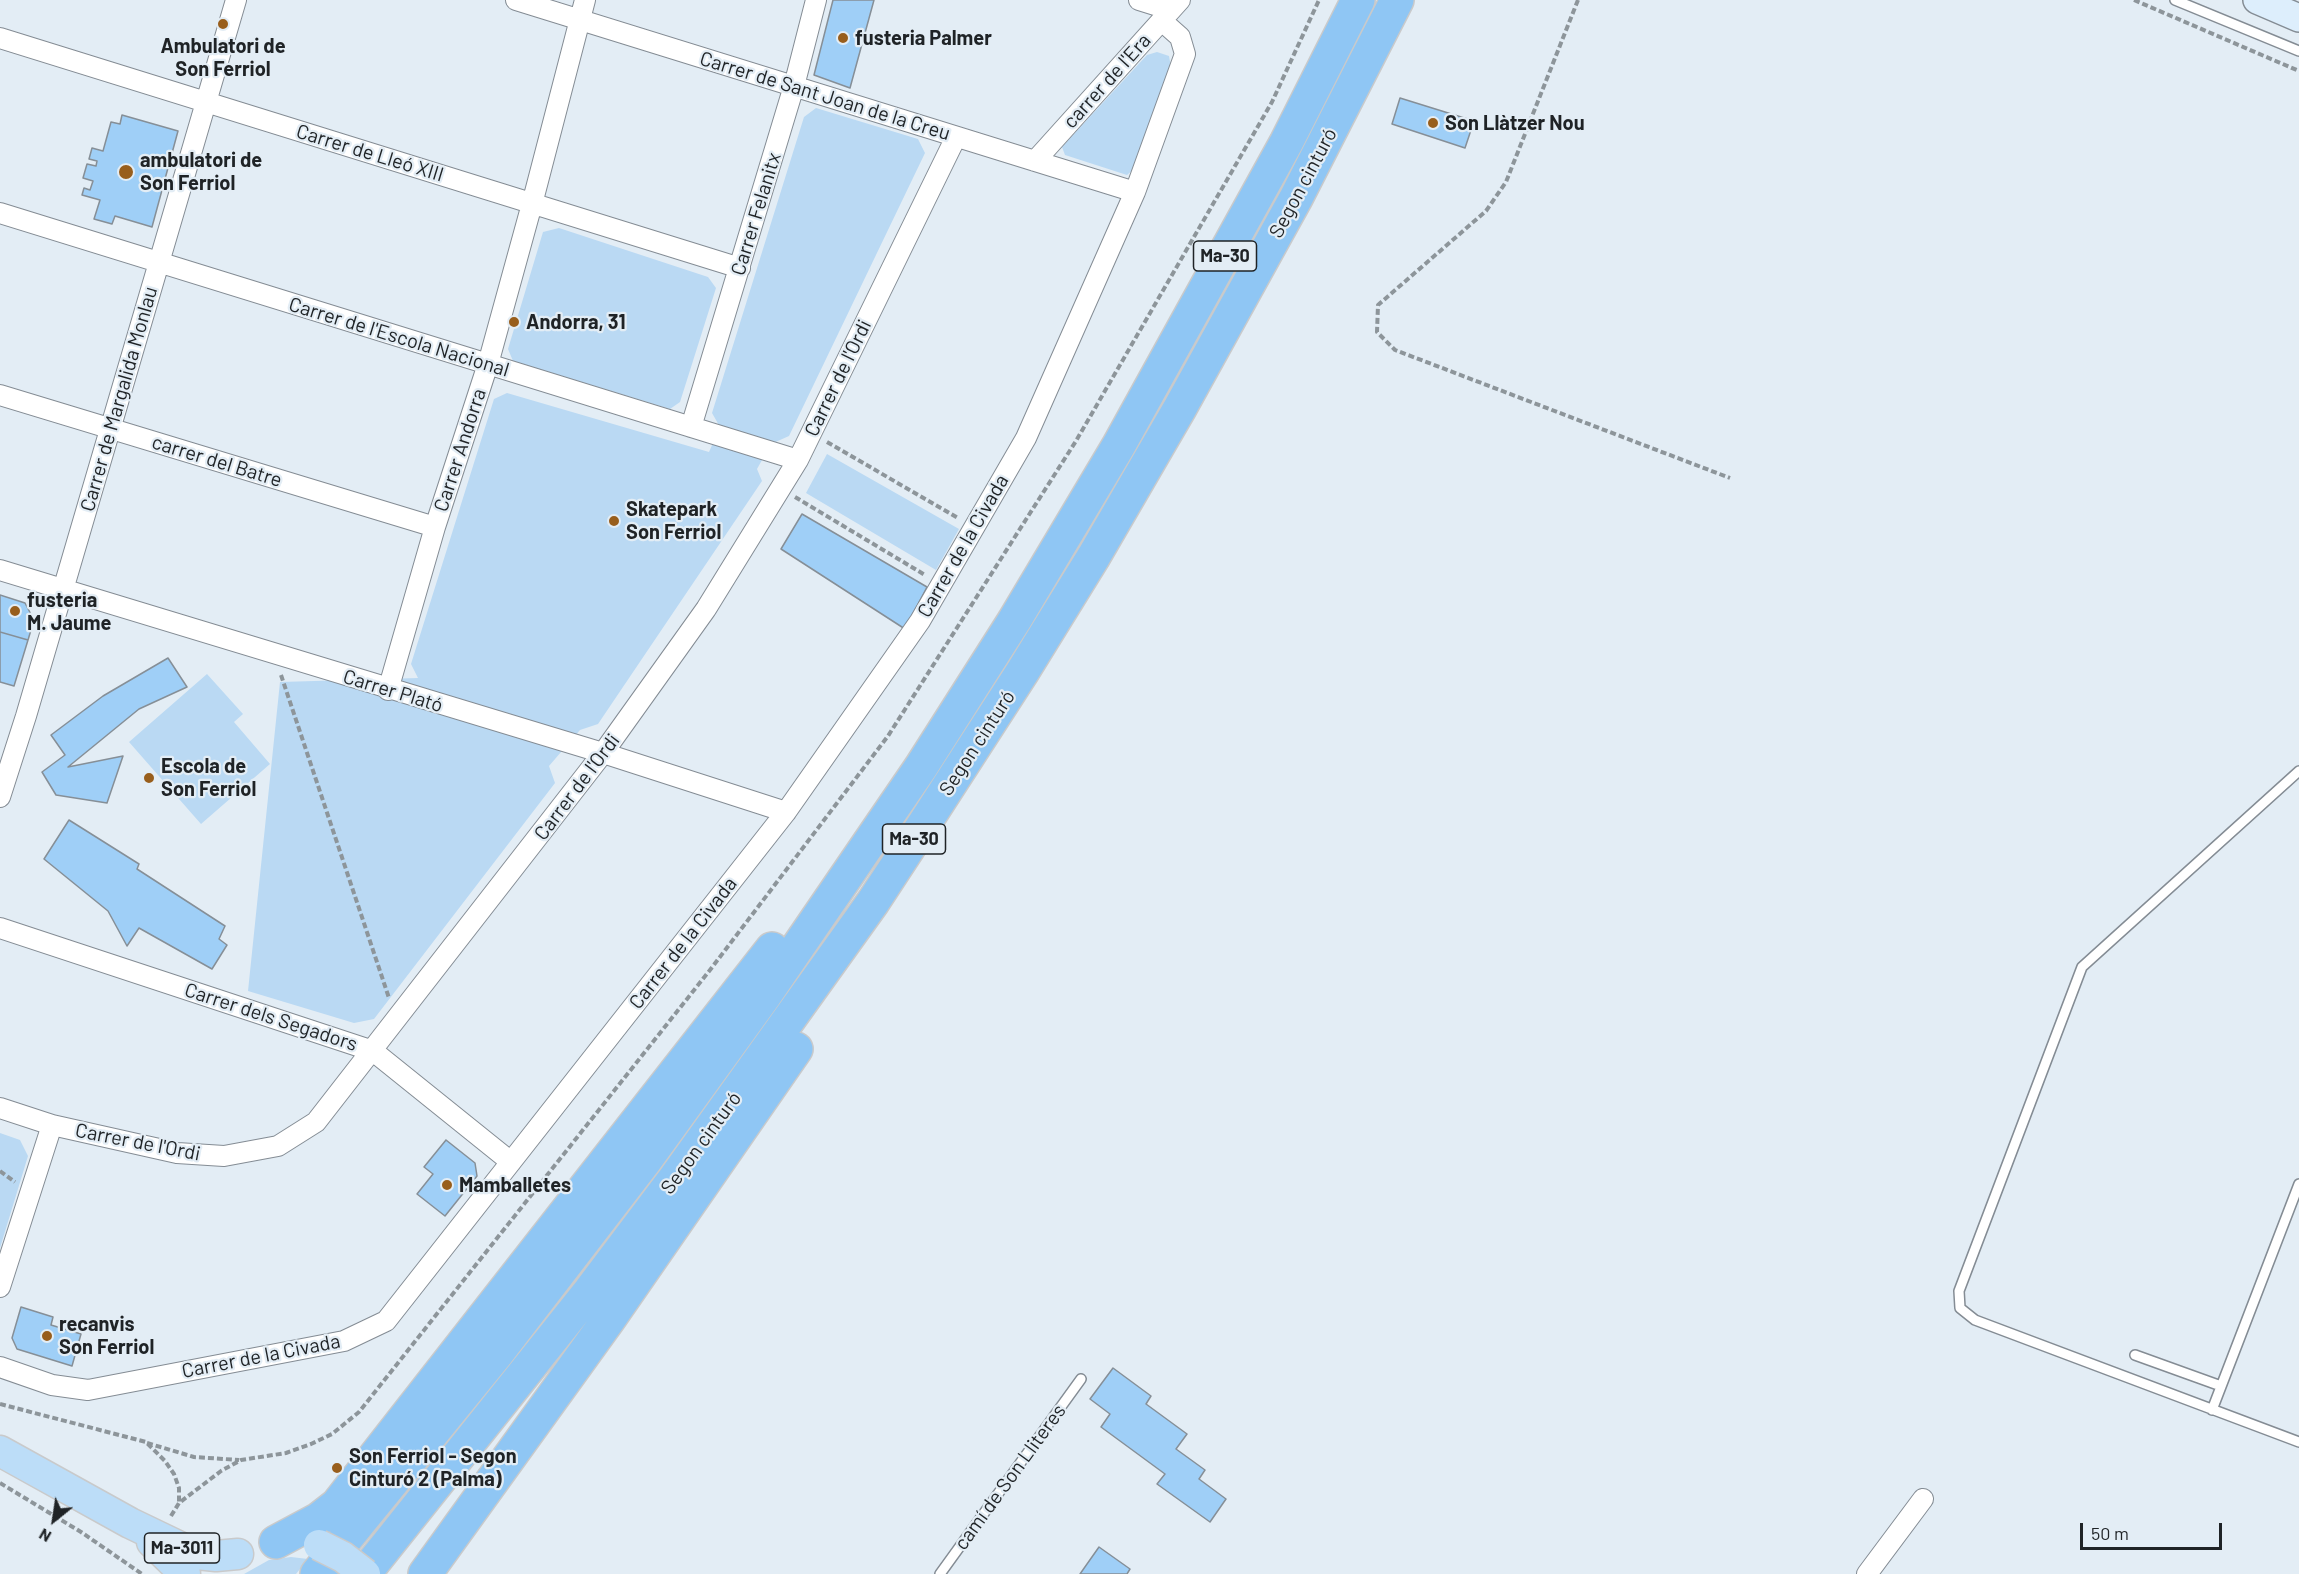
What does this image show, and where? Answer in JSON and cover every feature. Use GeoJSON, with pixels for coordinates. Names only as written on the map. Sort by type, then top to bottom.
{"type":"FeatureCollection","features":[{"type":"Feature","properties":{"kind":"highway","name":"Segon cinturó"},"geometry":{"type":"LineString","coordinates":[[921,767],[1014,621],[1082,507],[1254,202],[1358,0]]}},
{"type":"Feature","properties":{"kind":"highway","name":"Segon cinturó"},"geometry":{"type":"LineString","coordinates":[[364,1574],[590,1291],[715,1125],[873,902],[986,729],[1094,556],[1180,408],[1296,198],[1396,0]]}},
{"type":"Feature","properties":{"kind":"highway"},"geometry":{"type":"LineString","coordinates":[[1374,45],[1407,0]]}},
{"type":"Feature","properties":{"kind":"highway"},"geometry":{"type":"LineString","coordinates":[[425,1574],[609,1319],[768,1091],[964,791],[986,729]]}},
{"type":"Feature","properties":{"kind":"highway"},"geometry":{"type":"LineString","coordinates":[[276,1542],[319,1519],[337,1505],[800,913],[863,821],[921,767]]}},
{"type":"Feature","properties":{"kind":"highway","name":"Ma-30"},"geometry":{"type":"LineString","coordinates":[[318,1560],[498,1352],[644,1162],[772,986],[921,767]]}},
{"type":"Feature","properties":{"kind":"main road"},"geometry":{"type":"LineString","coordinates":[[2257,0],[2299,18]]}},
{"type":"Feature","properties":{"kind":"main road","name":"Ma-3011"},"geometry":{"type":"LineString","coordinates":[[0,1450],[130,1522],[197,1554],[216,1557],[228,1564],[276,1542],[301,1541],[318,1560],[343,1557],[364,1574]]}},
{"type":"Feature","properties":{"kind":"main road","name":"Ma-3011"},"geometry":{"type":"LineString","coordinates":[[130,1522],[185,1574]]}},
{"type":"Feature","properties":{"kind":"street","name":"Carrer de Margalida Monlau"},"geometry":{"type":"LineString","coordinates":[[0,797],[8,747],[62,589],[236,0]]}},
{"type":"Feature","properties":{"kind":"street","name":"Carrer de Sant Joan de la Creu"},"geometry":{"type":"LineString","coordinates":[[516,0],[1135,192]]}},
{"type":"Feature","properties":{"kind":"street","name":"Carrer Andorra"},"geometry":{"type":"LineString","coordinates":[[388,690],[435,527],[488,364],[585,0]]}},
{"type":"Feature","properties":{"kind":"street","name":"Carrer Felanitx"},"geometry":{"type":"LineString","coordinates":[[691,427],[794,86],[816,0]]}},
{"type":"Feature","properties":{"kind":"street"},"geometry":{"type":"LineString","coordinates":[[1139,0],[1171,10]]}},
{"type":"Feature","properties":{"kind":"street","name":"carrer de l'Era"},"geometry":{"type":"LineString","coordinates":[[1035,161],[1171,10]]}},
{"type":"Feature","properties":{"kind":"street","name":"Carrer de la Civada"},"geometry":{"type":"LineString","coordinates":[[0,1367],[52,1385],[88,1390],[344,1341],[386,1321],[786,812],[920,621],[1026,438],[1135,192],[1185,54],[1171,10]]}},
{"type":"Feature","properties":{"kind":"street","name":"Carrer de Lleó XIII"},"geometry":{"type":"LineString","coordinates":[[0,38],[740,268]]}},
{"type":"Feature","properties":{"kind":"street","name":"Carrer de l'Ordi"},"geometry":{"type":"LineString","coordinates":[[0,1108],[52,1125],[177,1154],[224,1156],[278,1146],[316,1122],[603,753],[706,609],[798,460],[956,137]]}},
{"type":"Feature","properties":{"kind":"street","name":"Carrer de l'Escola Nacional"},"geometry":{"type":"LineString","coordinates":[[0,213],[798,460]]}},
{"type":"Feature","properties":{"kind":"street","name":"carrer del Batre"},"geometry":{"type":"LineString","coordinates":[[0,394],[435,527]]}},
{"type":"Feature","properties":{"kind":"street","name":"Carrer Plató"},"geometry":{"type":"LineString","coordinates":[[0,570],[388,690],[603,753],[786,812]]}},
{"type":"Feature","properties":{"kind":"street","name":"Carrer dels Segadors"},"geometry":{"type":"LineString","coordinates":[[0,928],[373,1051],[511,1162]]}},
{"type":"Feature","properties":{"kind":"street"},"geometry":{"type":"LineString","coordinates":[[0,1287],[52,1125]]}},
{"type":"Feature","properties":{"kind":"street"},"geometry":{"type":"LineString","coordinates":[[1867,1574],[1923,1499]]}},
{"type":"Feature","properties":{"kind":"lane"},"geometry":{"type":"LineString","coordinates":[[2175,0],[2299,51]]}},
{"type":"Feature","properties":{"kind":"lane"},"geometry":{"type":"LineString","coordinates":[[2299,771],[2082,967],[1959,1291],[1960,1308],[1975,1320],[2299,1443]]}},
{"type":"Feature","properties":{"kind":"lane"},"geometry":{"type":"LineString","coordinates":[[2212,1410],[2299,1184]]}},
{"type":"Feature","properties":{"kind":"lane"},"geometry":{"type":"LineString","coordinates":[[2134,1355],[2221,1386]]}},
{"type":"Feature","properties":{"kind":"lane","name":"camí de Son Lliteres"},"geometry":{"type":"LineString","coordinates":[[940,1574],[1081,1379]]}},
{"type":"Feature","properties":{"kind":"path"},"geometry":{"type":"LineString","coordinates":[[1578,0],[1506,182],[1486,211],[1378,305],[1377,332],[1395,350],[1730,478]]}},
{"type":"Feature","properties":{"kind":"path"},"geometry":{"type":"LineString","coordinates":[[2134,0],[2299,71]]}},
{"type":"Feature","properties":{"kind":"path"},"geometry":{"type":"LineString","coordinates":[[812,433],[974,527]]}},
{"type":"Feature","properties":{"kind":"path"},"geometry":{"type":"LineString","coordinates":[[781,488],[941,585]]}},
{"type":"Feature","properties":{"kind":"path"},"geometry":{"type":"LineString","coordinates":[[274,654],[397,1020]]}},
{"type":"Feature","properties":{"kind":"path"},"geometry":{"type":"LineString","coordinates":[[0,1404],[146,1442],[194,1457],[241,1460]]}},
{"type":"Feature","properties":{"kind":"path"},"geometry":{"type":"LineString","coordinates":[[146,1442],[174,1474],[179,1488],[179,1503]]}},
{"type":"Feature","properties":{"kind":"path"},"geometry":{"type":"LineString","coordinates":[[0,1483],[81,1532],[142,1574]]}},
{"type":"Feature","properties":{"kind":"shaded area"},"geometry":{"type":"Polygon","coordinates":[[[1157,52],[1169,56],[1171,67],[1135,168],[1127,175],[1065,155],[1062,147],[1147,55],[1157,52]]]}},
{"type":"Feature","properties":{"kind":"shaded area"},"geometry":{"type":"Polygon","coordinates":[[[816,108],[918,139],[925,153],[789,436],[771,444],[757,469],[762,481],[598,724],[580,730],[549,766],[555,783],[374,1019],[354,1023],[248,991],[280,682],[418,678],[411,664],[494,399],[507,393],[709,452],[720,427],[712,413],[804,117],[816,108]]]}},
{"type":"Feature","properties":{"kind":"shaded area"},"geometry":{"type":"Polygon","coordinates":[[[559,228],[708,277],[716,288],[680,402],[670,409],[513,361],[508,349],[543,232],[559,228]]]}},
{"type":"Feature","properties":{"kind":"shaded area"},"geometry":{"type":"Polygon","coordinates":[[[827,454],[959,529],[936,570],[806,493],[827,454]]]}},
{"type":"Feature","properties":{"kind":"shaded area"},"geometry":{"type":"Polygon","coordinates":[[[207,674],[243,714],[234,722],[270,764],[201,824],[129,742],[207,674]]]}},
{"type":"Feature","properties":{"kind":"shaded area"},"geometry":{"type":"Polygon","coordinates":[[[0,1133],[20,1140],[28,1156],[0,1248],[0,1133]]]}},
{"type":"Feature","properties":{"kind":"shaded area"},"geometry":{"type":"Polygon","coordinates":[[[291,1557],[308,1559],[296,1574],[244,1574],[269,1560],[291,1557]]]}},
{"type":"Feature","properties":{"kind":"building","name":"fusteria Palmer"},"geometry":{"type":"Polygon","coordinates":[[[833,0],[874,0],[850,88],[814,75],[833,0]]]}},
{"type":"Feature","properties":{"kind":"building","name":"Son Llàtzer Nou"},"geometry":{"type":"Polygon","coordinates":[[[1400,98],[1474,121],[1465,148],[1392,124],[1400,98]]]}},
{"type":"Feature","properties":{"kind":"building","name":"ambulatori de Son Ferriol"},"geometry":{"type":"Polygon","coordinates":[[[122,115],[178,131],[152,227],[115,216],[112,224],[94,219],[100,200],[82,195],[84,188],[90,190],[93,181],[83,178],[87,164],[96,166],[97,161],[89,159],[92,148],[103,151],[111,122],[120,124],[122,115]]]}},
{"type":"Feature","properties":{"kind":"building"},"geometry":{"type":"Polygon","coordinates":[[[802,514],[927,587],[905,629],[781,549],[802,514]]]}},
{"type":"Feature","properties":{"kind":"building","name":"fusteria M. Jaume"},"geometry":{"type":"Polygon","coordinates":[[[0,595],[25,603],[34,620],[28,640],[0,632],[0,595]]]}},
{"type":"Feature","properties":{"kind":"building"},"geometry":{"type":"Polygon","coordinates":[[[0,632],[28,640],[14,686],[0,682],[0,632]]]}},
{"type":"Feature","properties":{"kind":"building"},"geometry":{"type":"Polygon","coordinates":[[[168,658],[187,687],[139,709],[68,767],[123,756],[107,803],[56,795],[42,772],[65,755],[51,735],[103,696],[168,658]]]}},
{"type":"Feature","properties":{"kind":"building"},"geometry":{"type":"Polygon","coordinates":[[[69,820],[139,864],[137,869],[225,926],[219,939],[227,945],[212,969],[139,928],[127,946],[108,911],[44,859],[69,820]]]}},
{"type":"Feature","properties":{"kind":"building","name":"Mamballetes"},"geometry":{"type":"Polygon","coordinates":[[[446,1140],[475,1163],[477,1176],[445,1216],[417,1194],[433,1174],[424,1167],[446,1140]]]}},
{"type":"Feature","properties":{"kind":"building","name":"recanvis Son Ferriol"},"geometry":{"type":"Polygon","coordinates":[[[21,1307],[53,1317],[51,1325],[81,1334],[72,1366],[17,1349],[12,1338],[21,1307]]]}},
{"type":"Feature","properties":{"kind":"building"},"geometry":{"type":"Polygon","coordinates":[[[1113,1368],[1151,1396],[1146,1404],[1187,1434],[1176,1449],[1205,1470],[1199,1479],[1226,1499],[1210,1522],[1157,1484],[1165,1474],[1101,1427],[1110,1414],[1090,1399],[1113,1368]]]}},
{"type":"Feature","properties":{"kind":"building"},"geometry":{"type":"Polygon","coordinates":[[[1099,1547],[1130,1569],[1127,1574],[1080,1574],[1099,1547]]]}},
{"type":"Feature","properties":{"kind":"place","name":"Ambulatori de Son Ferriol"},"geometry":{"type":"Point","coordinates":[223,24]}},
{"type":"Feature","properties":{"kind":"place","name":"fusteria Palmer"},"geometry":{"type":"Point","coordinates":[843,38]}},
{"type":"Feature","properties":{"kind":"place","name":"Son Llàtzer Nou"},"geometry":{"type":"Point","coordinates":[1433,123]}},
{"type":"Feature","properties":{"kind":"place","name":"ambulatori de Son Ferriol"},"geometry":{"type":"Point","coordinates":[126,172]}},
{"type":"Feature","properties":{"kind":"place","name":"Andorra, 31"},"geometry":{"type":"Point","coordinates":[514,322]}},
{"type":"Feature","properties":{"kind":"place","name":"Skatepark Son Ferriol"},"geometry":{"type":"Point","coordinates":[614,521]}},
{"type":"Feature","properties":{"kind":"place","name":"fusteria M. Jaume"},"geometry":{"type":"Point","coordinates":[15,611]}},
{"type":"Feature","properties":{"kind":"place","name":"Escola de Son Ferriol"},"geometry":{"type":"Point","coordinates":[149,778]}},
{"type":"Feature","properties":{"kind":"place","name":"Mamballetes"},"geometry":{"type":"Point","coordinates":[447,1185]}},
{"type":"Feature","properties":{"kind":"place","name":"recanvis Son Ferriol"},"geometry":{"type":"Point","coordinates":[47,1336]}},
{"type":"Feature","properties":{"kind":"place","name":"Son Ferriol - Segon Cinturó 2 (Palma)"},"geometry":{"type":"Point","coordinates":[337,1468]}}]}
